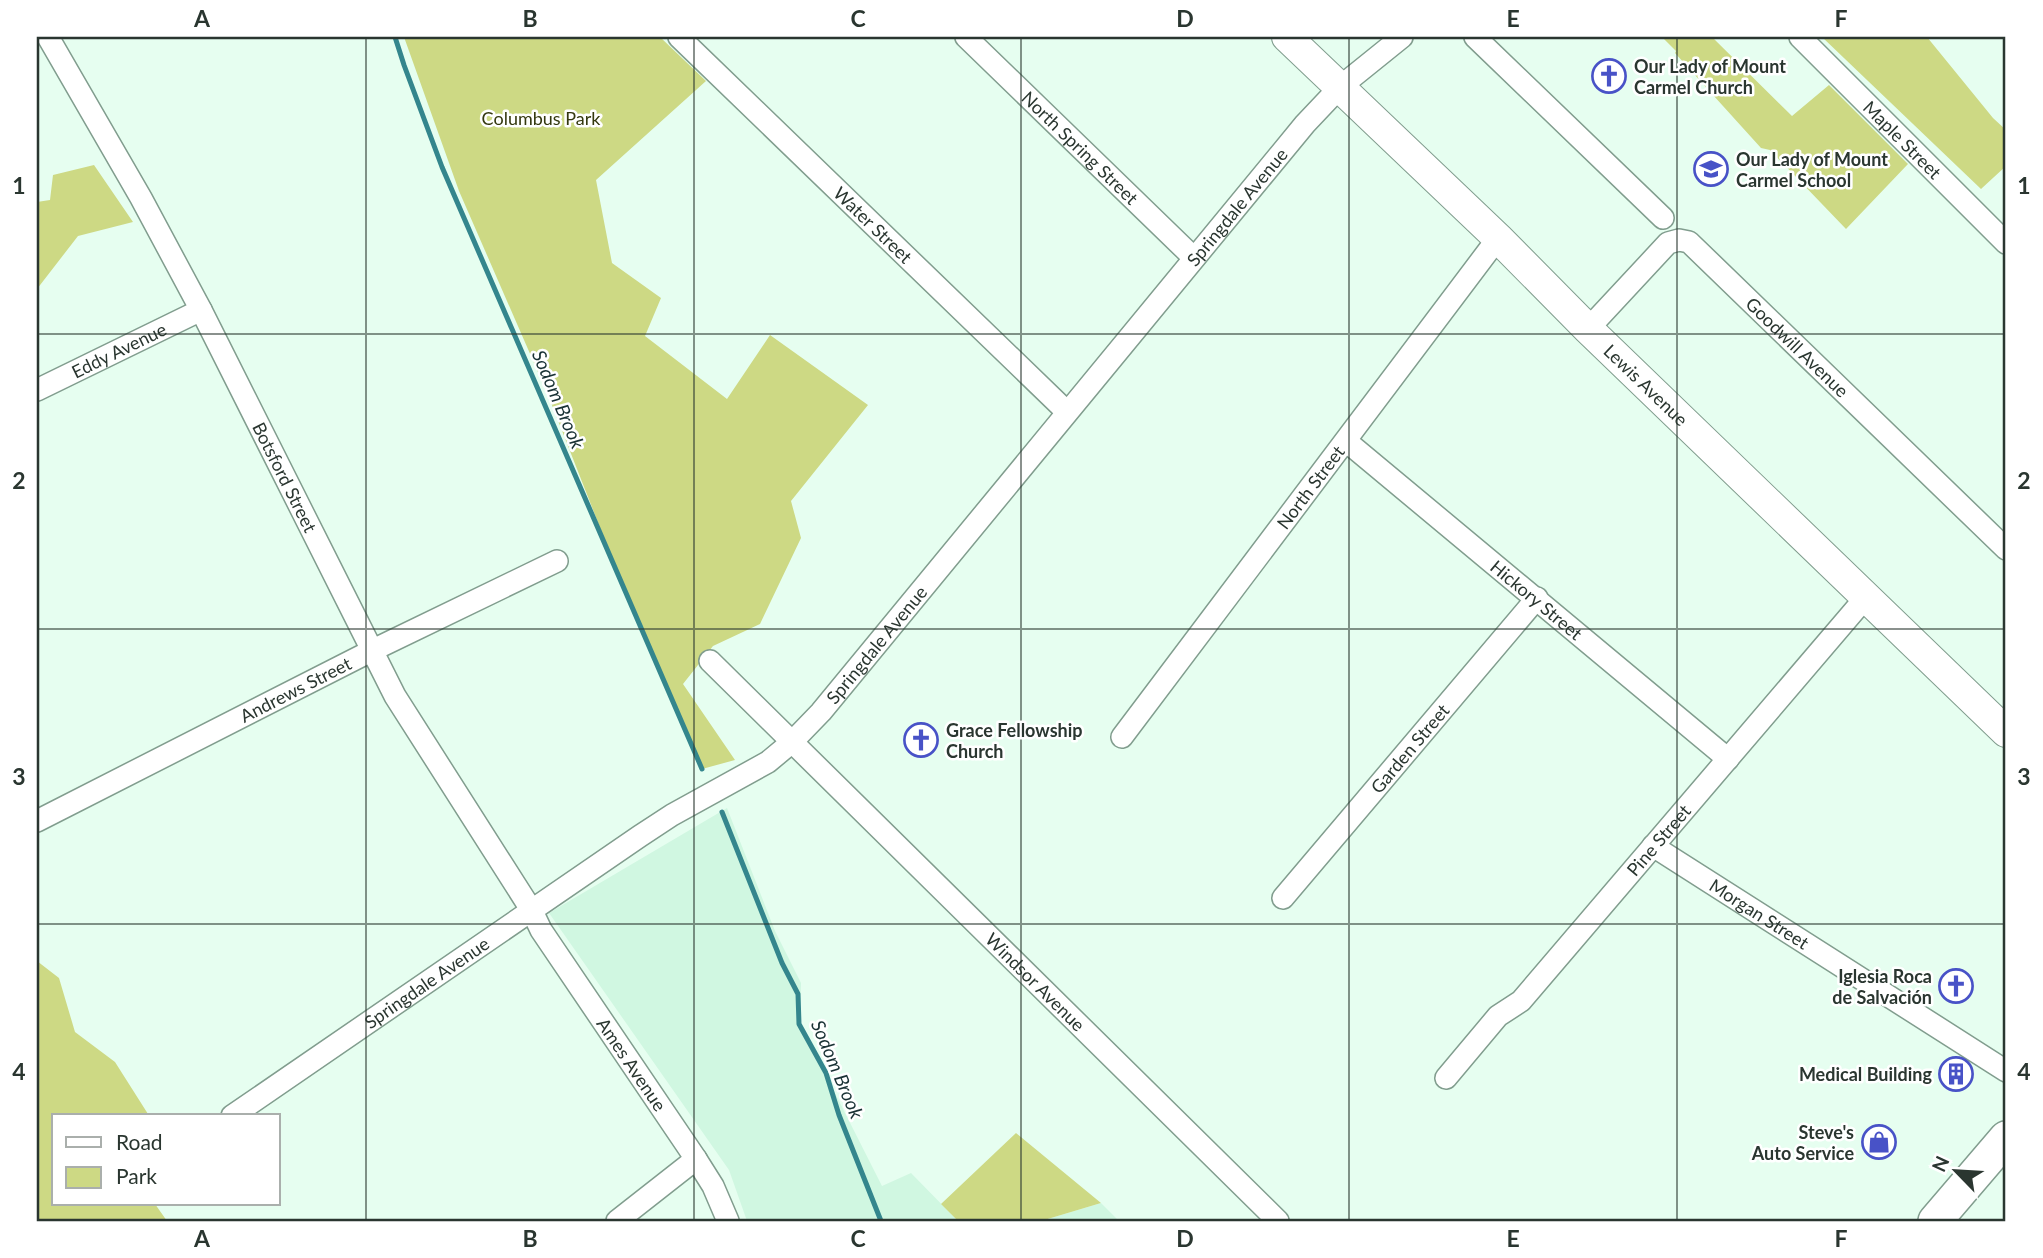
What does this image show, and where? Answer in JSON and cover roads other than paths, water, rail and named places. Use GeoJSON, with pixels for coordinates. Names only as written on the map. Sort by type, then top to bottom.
{"type":"FeatureCollection","features":[{"type":"Feature","properties":{"kind":"main road","name":"Lewis Avenue"},"geometry":{"type":"LineString","coordinates":[[1287,37],[1498,238],[1588,329],[2006,732]]}},
{"type":"Feature","properties":{"kind":"main road"},"geometry":{"type":"LineString","coordinates":[[1935,1221],[2006,1139]]}},
{"type":"Feature","properties":{"kind":"street","name":"Botsford Street"},"geometry":{"type":"LineString","coordinates":[[48,37],[141,198],[201,310],[371,651],[396,696],[532,911]]}},
{"type":"Feature","properties":{"kind":"street","name":"Water Street"},"geometry":{"type":"LineString","coordinates":[[679,37],[1067,412]]}},
{"type":"Feature","properties":{"kind":"street","name":"North Spring Street"},"geometry":{"type":"LineString","coordinates":[[966,37],[1194,258]]}},
{"type":"Feature","properties":{"kind":"street","name":"Springdale Avenue"},"geometry":{"type":"LineString","coordinates":[[235,1114],[640,836],[672,815],[768,762],[792,742],[821,712],[1305,124],[1340,87],[1402,37]]}},
{"type":"Feature","properties":{"kind":"street"},"geometry":{"type":"LineString","coordinates":[[1475,37],[1664,218]]}},
{"type":"Feature","properties":{"kind":"street","name":"Maple Street"},"geometry":{"type":"LineString","coordinates":[[1800,37],[2006,243]]}},
{"type":"Feature","properties":{"kind":"street","name":"North Street"},"geometry":{"type":"LineString","coordinates":[[1122,737],[1498,238]]}},
{"type":"Feature","properties":{"kind":"street","name":"Goodwill Avenue"},"geometry":{"type":"LineString","coordinates":[[1588,329],[1668,243],[1685,240],[2006,549]]}},
{"type":"Feature","properties":{"kind":"street","name":"Eddy Avenue"},"geometry":{"type":"LineString","coordinates":[[37,390],[201,310]]}},
{"type":"Feature","properties":{"kind":"street","name":"Hickory Street"},"geometry":{"type":"LineString","coordinates":[[1346,441],[1728,759]]}},
{"type":"Feature","properties":{"kind":"street","name":"Andrews Street"},"geometry":{"type":"LineString","coordinates":[[37,821],[371,651],[557,561]]}},
{"type":"Feature","properties":{"kind":"street","name":"Pine Street"},"geometry":{"type":"LineString","coordinates":[[1446,1078],[1497,1016],[1521,1001],[1866,597]]}},
{"type":"Feature","properties":{"kind":"street","name":"Garden Street"},"geometry":{"type":"LineString","coordinates":[[1283,898],[1537,598]]}},
{"type":"Feature","properties":{"kind":"street","name":"Windsor Avenue"},"geometry":{"type":"LineString","coordinates":[[710,661],[1278,1221]]}},
{"type":"Feature","properties":{"kind":"street","name":"Morgan Street"},"geometry":{"type":"LineString","coordinates":[[1653,846],[2006,1071]]}},
{"type":"Feature","properties":{"kind":"street","name":"Ames Avenue"},"geometry":{"type":"LineString","coordinates":[[532,911],[541,930],[696,1159],[713,1186],[728,1221]]}},
{"type":"Feature","properties":{"kind":"street"},"geometry":{"type":"LineString","coordinates":[[617,1221],[696,1159]]}},
{"type":"Feature","properties":{"kind":"waterway","name":"Sodom Brook"},"geometry":{"type":"LineString","coordinates":[[395,37],[442,167],[702,769]]}},
{"type":"Feature","properties":{"kind":"waterway","name":"Sodom Brook"},"geometry":{"type":"LineString","coordinates":[[722,812],[782,963],[798,994],[799,1024],[826,1073],[839,1115],[881,1221]]}},
{"type":"Feature","properties":{"kind":"place","name":"Our Lady of Mount Carmel Church"},"geometry":{"type":"Point","coordinates":[1609,76]}},
{"type":"Feature","properties":{"kind":"place","name":"Our Lady of Mount Carmel School"},"geometry":{"type":"Point","coordinates":[1711,169]}},
{"type":"Feature","properties":{"kind":"place","name":"Grace Fellowship Church"},"geometry":{"type":"Point","coordinates":[921,740]}},
{"type":"Feature","properties":{"kind":"place","name":"Iglesia Roca de Salvación"},"geometry":{"type":"Point","coordinates":[1956,986]}},
{"type":"Feature","properties":{"kind":"place","name":"Medical Building"},"geometry":{"type":"Point","coordinates":[1956,1074]}},
{"type":"Feature","properties":{"kind":"place","name":"Steve's Auto Service"},"geometry":{"type":"Point","coordinates":[1879,1142]}},
{"type":"Feature","properties":{"kind":"park label","name":"Columbus Park"},"geometry":{"type":"Point","coordinates":[541,118]}}]}
